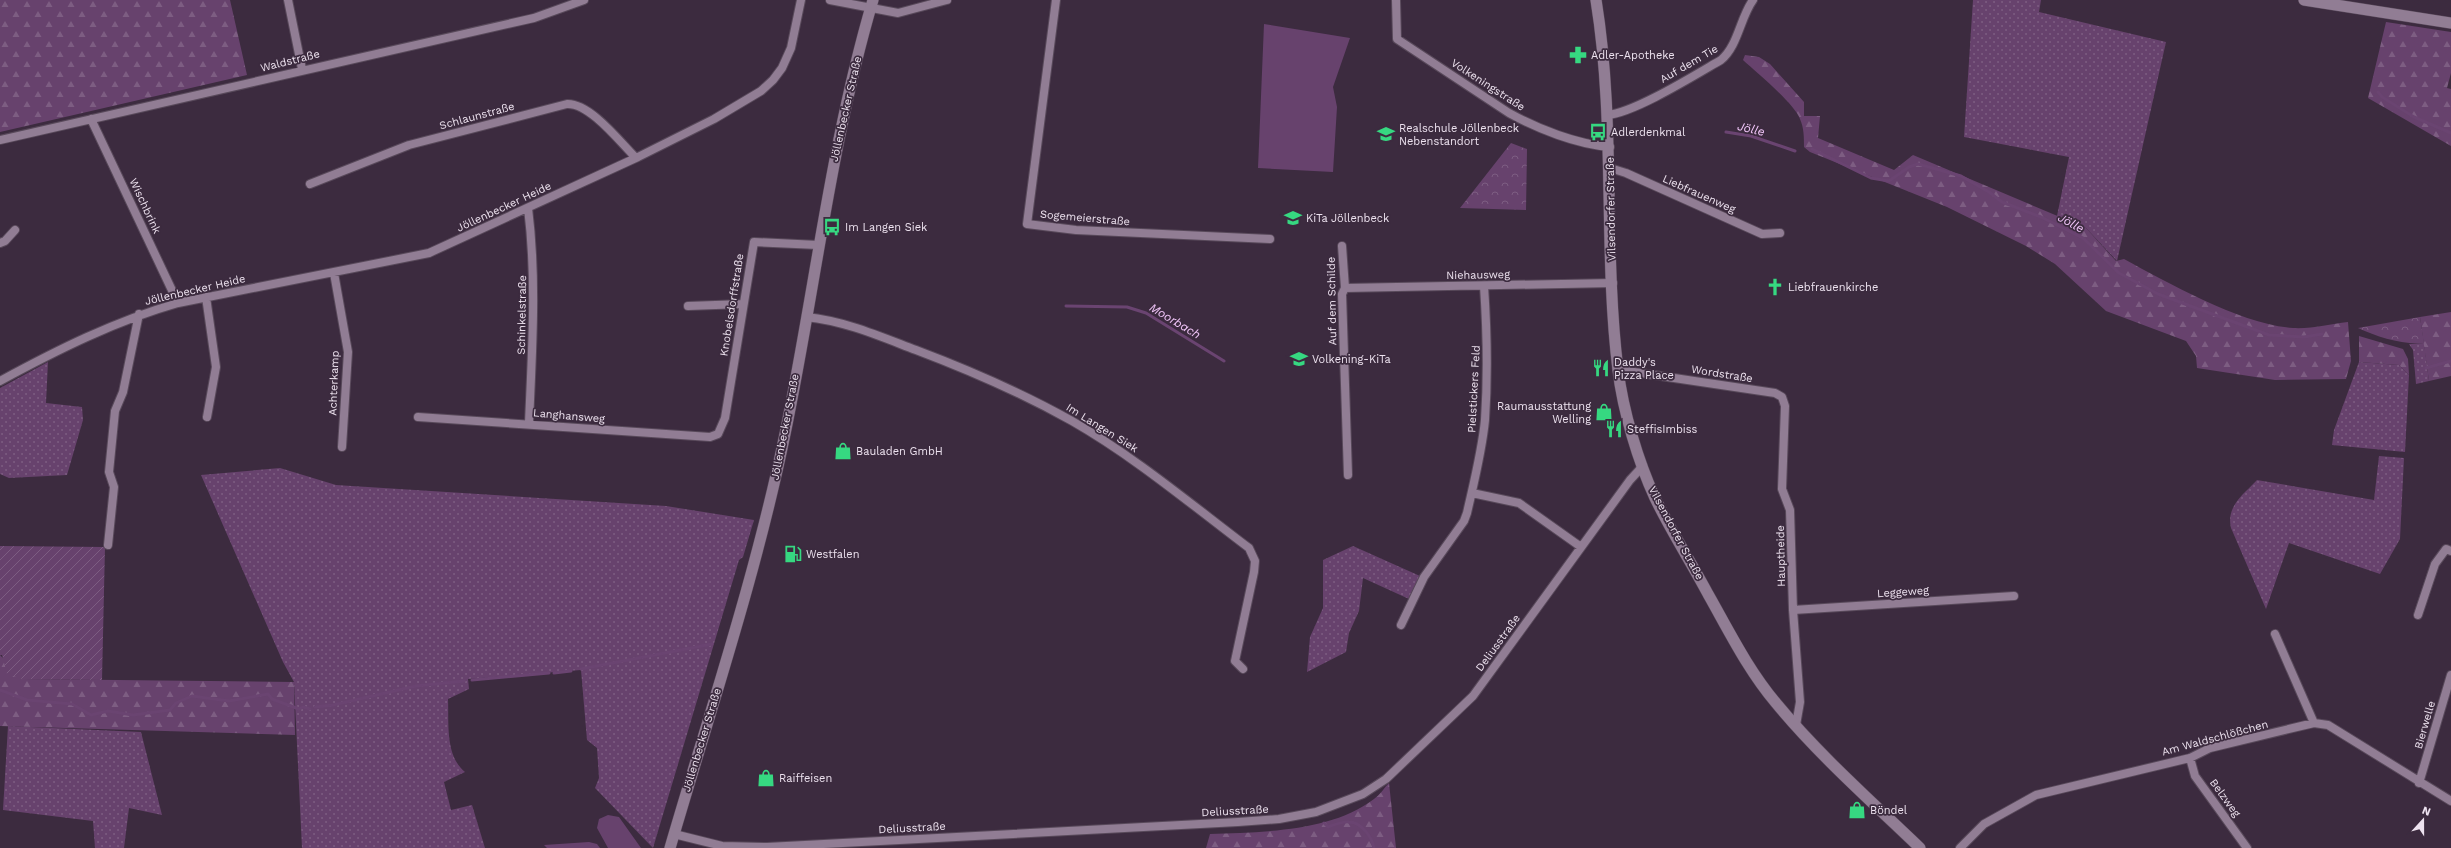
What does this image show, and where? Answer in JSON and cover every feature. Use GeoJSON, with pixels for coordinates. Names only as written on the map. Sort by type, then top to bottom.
{"type":"FeatureCollection","features":[{"type":"Feature","properties":{"kind":"main road","name":"Vilsendorfer Straße"},"geometry":{"type":"LineString","coordinates":[[1596,0],[1610,147],[1613,283],[1618,372],[1624,404],[1643,466],[1655,498],[1735,642],[1762,685],[1796,725],[1920,848]]}},
{"type":"Feature","properties":{"kind":"main road"},"geometry":{"type":"LineString","coordinates":[[2304,0],[2451,23]]}},
{"type":"Feature","properties":{"kind":"main road","name":"Jöllenbecker Straße"},"geometry":{"type":"LineString","coordinates":[[670,848],[764,527],[785,433],[842,118],[872,4]]}},
{"type":"Feature","properties":{"kind":"street"},"geometry":{"type":"LineString","coordinates":[[288,0],[302,69]]}},
{"type":"Feature","properties":{"kind":"street","name":"Waldstraße"},"geometry":{"type":"LineString","coordinates":[[0,140],[228,88],[302,69],[534,18],[584,0]]}},
{"type":"Feature","properties":{"kind":"street","name":"Jöllenbecker Heide"},"geometry":{"type":"LineString","coordinates":[[0,381],[48,354],[139,314],[206,297],[334,273],[428,253],[636,158],[714,119],[761,91],[773,80],[782,68],[791,48],[802,0]]}},
{"type":"Feature","properties":{"kind":"street"},"geometry":{"type":"LineString","coordinates":[[830,0],[872,4],[903,12],[947,0]]}},
{"type":"Feature","properties":{"kind":"street","name":"Sogemeierstraße"},"geometry":{"type":"LineString","coordinates":[[1056,0],[1027,224],[1076,230],[1270,239]]}},
{"type":"Feature","properties":{"kind":"street","name":"Volkeningstraße"},"geometry":{"type":"LineString","coordinates":[[1396,0],[1397,39],[1509,113],[1528,123],[1595,146],[1610,147]]}},
{"type":"Feature","properties":{"kind":"street","name":"Auf dem Tie"},"geometry":{"type":"LineString","coordinates":[[1607,115],[1616,114],[1640,103],[1721,60],[1730,50],[1748,7],[1753,0]]}},
{"type":"Feature","properties":{"kind":"street","name":"Schlaunstraße"},"geometry":{"type":"LineString","coordinates":[[310,184],[408,145],[567,104],[578,104],[588,110],[636,158]]}},
{"type":"Feature","properties":{"kind":"street","name":"Wischbrink"},"geometry":{"type":"LineString","coordinates":[[91,119],[178,303]]}},
{"type":"Feature","properties":{"kind":"street","name":"Liebfrauenweg"},"geometry":{"type":"LineString","coordinates":[[1610,168],[1626,173],[1762,234],[1780,233]]}},
{"type":"Feature","properties":{"kind":"street","name":"Schinkelstraße"},"geometry":{"type":"LineString","coordinates":[[528,208],[533,250],[534,306],[529,423]]}},
{"type":"Feature","properties":{"kind":"street"},"geometry":{"type":"LineString","coordinates":[[0,243],[5,241],[15,230]]}},
{"type":"Feature","properties":{"kind":"street","name":"Knobelsdorffstraße"},"geometry":{"type":"LineString","coordinates":[[718,434],[725,418],[754,242],[818,245]]}},
{"type":"Feature","properties":{"kind":"street","name":"Auf dem Schilde"},"geometry":{"type":"LineString","coordinates":[[1342,246],[1345,288],[1342,294],[1344,411],[1348,475]]}},
{"type":"Feature","properties":{"kind":"street","name":"Achterkamp"},"geometry":{"type":"LineString","coordinates":[[334,273],[348,352],[342,447]]}},
{"type":"Feature","properties":{"kind":"street","name":"Niehausweg"},"geometry":{"type":"LineString","coordinates":[[1345,288],[1613,283]]}},
{"type":"Feature","properties":{"kind":"street","name":"Pielstickers Feld"},"geometry":{"type":"LineString","coordinates":[[1401,625],[1424,577],[1464,521],[1472,492],[1485,420],[1487,347],[1484,286]]}},
{"type":"Feature","properties":{"kind":"street"},"geometry":{"type":"LineString","coordinates":[[206,297],[216,367],[207,417]]}},
{"type":"Feature","properties":{"kind":"street"},"geometry":{"type":"LineString","coordinates":[[688,306],[743,304]]}},
{"type":"Feature","properties":{"kind":"street","name":"Jöllenbecker Heide"},"geometry":{"type":"LineString","coordinates":[[108,545],[114,487],[109,472],[115,411],[123,392],[139,314]]}},
{"type":"Feature","properties":{"kind":"street","name":"Im Langen Siek"},"geometry":{"type":"LineString","coordinates":[[806,317],[849,324],[944,361],[1005,388],[1073,422],[1129,458],[1249,548],[1255,561],[1254,572],[1235,661],[1243,668]]}},
{"type":"Feature","properties":{"kind":"street","name":"Wordstraße"},"geometry":{"type":"LineString","coordinates":[[1618,372],[1627,371],[1775,393]]}},
{"type":"Feature","properties":{"kind":"street","name":"Hauptheide"},"geometry":{"type":"LineString","coordinates":[[1775,393],[1782,397],[1785,406],[1782,489],[1790,510],[1793,610],[1800,702],[1796,725]]}},
{"type":"Feature","properties":{"kind":"street","name":"Langhansweg"},"geometry":{"type":"LineString","coordinates":[[418,417],[529,423],[702,438],[718,434]]}},
{"type":"Feature","properties":{"kind":"street","name":"Deliusstraße"},"geometry":{"type":"LineString","coordinates":[[674,834],[722,846],[767,847],[1238,822],[1279,819],[1316,812],[1363,794],[1386,779],[1473,696],[1630,480],[1643,466]]}},
{"type":"Feature","properties":{"kind":"street"},"geometry":{"type":"LineString","coordinates":[[1472,492],[1519,503],[1581,547]]}},
{"type":"Feature","properties":{"kind":"street"},"geometry":{"type":"LineString","coordinates":[[2418,615],[2435,564],[2446,549],[2451,551]]}},
{"type":"Feature","properties":{"kind":"street","name":"Leggeweg"},"geometry":{"type":"LineString","coordinates":[[1793,610],[2014,596]]}},
{"type":"Feature","properties":{"kind":"street"},"geometry":{"type":"LineString","coordinates":[[2275,634],[2314,723]]}},
{"type":"Feature","properties":{"kind":"street","name":"Bierwelle"},"geometry":{"type":"LineString","coordinates":[[2419,783],[2451,675]]}},
{"type":"Feature","properties":{"kind":"street","name":"Am Waldschlößchen"},"geometry":{"type":"LineString","coordinates":[[1960,848],[1984,824],[2036,795],[2190,758],[2210,748],[2314,723],[2328,725],[2419,783],[2451,801]]}},
{"type":"Feature","properties":{"kind":"street","name":"Belzweg"},"geometry":{"type":"LineString","coordinates":[[2190,758],[2196,776],[2247,848]]}},
{"type":"Feature","properties":{"kind":"green space"},"geometry":{"type":"Polygon","coordinates":[[[0,0],[230,0],[247,75],[0,132],[0,0]]]}},
{"type":"Feature","properties":{"kind":"green space"},"geometry":{"type":"Polygon","coordinates":[[[1973,0],[2041,0],[2039,12],[2166,42],[2117,261],[2086,228],[2057,216],[2069,157],[1964,137],[1973,0]]]}},
{"type":"Feature","properties":{"kind":"green space"},"geometry":{"type":"Polygon","coordinates":[[[2386,22],[2451,32],[2451,73],[2447,88],[2451,89],[2451,146],[2368,98],[2386,22]]]}},
{"type":"Feature","properties":{"kind":"green space"},"geometry":{"type":"Polygon","coordinates":[[[1264,24],[1350,38],[1333,87],[1337,107],[1333,172],[1258,168],[1264,24]]]}},
{"type":"Feature","properties":{"kind":"green space"},"geometry":{"type":"Polygon","coordinates":[[[1745,55],[1759,57],[1770,64],[1804,102],[1804,116],[1820,116],[1818,138],[1894,170],[1913,155],[2086,228],[2116,261],[2124,259],[2184,291],[2229,311],[2252,319],[2273,325],[2293,328],[2314,327],[2348,322],[2351,361],[2346,379],[2275,380],[2197,368],[2196,356],[2186,341],[2106,311],[2055,264],[2026,246],[1947,207],[1810,152],[1804,147],[1802,126],[1797,113],[1783,97],[1743,60],[1745,55]]]}},
{"type":"Feature","properties":{"kind":"green space"},"geometry":{"type":"Polygon","coordinates":[[[1511,143],[1527,149],[1526,210],[1460,208],[1511,143]]]}},
{"type":"Feature","properties":{"kind":"green space"},"geometry":{"type":"Polygon","coordinates":[[[2451,312],[2451,376],[2429,381],[2420,317],[2451,312]]]}},
{"type":"Feature","properties":{"kind":"green space"},"geometry":{"type":"Polygon","coordinates":[[[2420,317],[2424,343],[2407,343],[2390,340],[2358,328],[2420,317]]]}},
{"type":"Feature","properties":{"kind":"green space"},"geometry":{"type":"Polygon","coordinates":[[[2359,336],[2403,349],[2408,359],[2409,375],[2399,365],[2359,362],[2359,336]]]}},
{"type":"Feature","properties":{"kind":"green space"},"geometry":{"type":"Polygon","coordinates":[[[2424,343],[2429,381],[2416,384],[2413,350],[2409,344],[2424,343]]]}},
{"type":"Feature","properties":{"kind":"green space"},"geometry":{"type":"Polygon","coordinates":[[[48,362],[46,403],[82,407],[83,420],[67,475],[9,478],[0,474],[0,388],[48,362]]]}},
{"type":"Feature","properties":{"kind":"green space"},"geometry":{"type":"Polygon","coordinates":[[[2359,362],[2399,365],[2409,375],[2405,452],[2332,445],[2334,430],[2359,362]]]}},
{"type":"Feature","properties":{"kind":"green space"},"geometry":{"type":"Polygon","coordinates":[[[2379,456],[2404,458],[2400,539],[2380,574],[2289,543],[2266,609],[2231,528],[2231,513],[2237,501],[2257,480],[2374,500],[2379,456]]]}},
{"type":"Feature","properties":{"kind":"green space"},"geometry":{"type":"Polygon","coordinates":[[[280,468],[336,485],[666,506],[754,520],[743,557],[739,560],[653,848],[595,788],[599,778],[597,748],[587,740],[581,670],[468,679],[469,689],[448,699],[449,738],[451,748],[454,757],[465,772],[444,782],[451,810],[472,805],[485,848],[302,848],[294,682],[283,662],[201,475],[280,468]]]}},
{"type":"Feature","properties":{"kind":"green space"},"geometry":{"type":"Polygon","coordinates":[[[0,546],[105,547],[102,680],[22,679],[7,674],[2,655],[0,655],[0,546]]]}},
{"type":"Feature","properties":{"kind":"green space"},"geometry":{"type":"Polygon","coordinates":[[[1353,546],[1420,576],[1409,599],[1363,578],[1359,611],[1349,633],[1346,652],[1307,672],[1310,637],[1323,608],[1323,560],[1353,546]]]}},
{"type":"Feature","properties":{"kind":"green space"},"geometry":{"type":"Polygon","coordinates":[[[0,655],[22,679],[294,682],[295,735],[0,726],[0,655]]]}},
{"type":"Feature","properties":{"kind":"green space"},"geometry":{"type":"Polygon","coordinates":[[[8,726],[141,732],[162,815],[129,808],[124,848],[95,848],[93,821],[3,810],[8,726]]]}},
{"type":"Feature","properties":{"kind":"green space"},"geometry":{"type":"Polygon","coordinates":[[[1389,783],[1396,848],[1206,848],[1210,834],[1273,831],[1317,824],[1338,818],[1357,810],[1374,799],[1389,783]]]}},
{"type":"Feature","properties":{"kind":"green space"},"geometry":{"type":"Polygon","coordinates":[[[608,815],[619,817],[641,848],[608,848],[597,828],[599,819],[608,815]]]}},
{"type":"Feature","properties":{"kind":"green space"},"geometry":{"type":"Polygon","coordinates":[[[589,842],[597,844],[600,848],[547,848],[544,845],[589,842]]]}},
{"type":"Feature","properties":{"kind":"waterway"},"geometry":{"type":"LineString","coordinates":[[2378,92],[2382,97],[2414,117],[2451,133]]}},
{"type":"Feature","properties":{"kind":"waterway","name":"Jölle"},"geometry":{"type":"LineString","coordinates":[[1726,132],[1751,136],[1795,151]]}},
{"type":"Feature","properties":{"kind":"waterway","name":"Jölle"},"geometry":{"type":"LineString","coordinates":[[1812,149],[1871,178],[1889,181],[1909,167],[1918,164],[1961,176],[1989,192],[2002,202],[2041,217],[2083,238],[2119,273],[2158,294],[2269,335],[2304,337],[2322,334]]}},
{"type":"Feature","properties":{"kind":"waterway","name":"Moorbach"},"geometry":{"type":"LineString","coordinates":[[1066,306],[1127,307],[1146,313],[1224,361]]}},
{"type":"Feature","properties":{"kind":"waterway","name":"Jölle"},"geometry":{"type":"LineString","coordinates":[[2426,368],[2451,361]]}},
{"type":"Feature","properties":{"kind":"waterway"},"geometry":{"type":"LineString","coordinates":[[581,669],[712,644]]}},
{"type":"Feature","properties":{"kind":"waterway"},"geometry":{"type":"LineString","coordinates":[[554,673],[571,671]]}},
{"type":"Feature","properties":{"kind":"waterway"},"geometry":{"type":"LineString","coordinates":[[472,680],[549,673]]}},
{"type":"Feature","properties":{"kind":"waterway"},"geometry":{"type":"LineString","coordinates":[[315,707],[333,705],[416,686],[464,681]]}},
{"type":"Feature","properties":{"kind":"waterway"},"geometry":{"type":"LineString","coordinates":[[0,690],[27,700],[72,704],[91,715],[108,711],[133,715],[170,710],[176,703],[192,696],[229,701],[268,694],[272,699],[299,709],[303,707],[310,709]]}},
{"type":"Feature","properties":{"kind":"waterway","name":"Moorbach"},"geometry":{"type":"LineString","coordinates":[[1324,823],[1328,827],[1338,823],[1347,822],[1358,825],[1362,827],[1371,839],[1374,848]]}},
{"type":"Feature","properties":{"kind":"place","name":"Adler-Apotheke"},"geometry":{"type":"Point","coordinates":[1578,55]}},
{"type":"Feature","properties":{"kind":"place","name":"Adlerdenkmal"},"geometry":{"type":"Point","coordinates":[1598,132]}},
{"type":"Feature","properties":{"kind":"place","name":"Realschule Jöllenbeck Nebenstandort"},"geometry":{"type":"Point","coordinates":[1386,134]}},
{"type":"Feature","properties":{"kind":"place","name":"KiTa Jöllenbeck"},"geometry":{"type":"Point","coordinates":[1293,218]}},
{"type":"Feature","properties":{"kind":"place","name":"Im Langen Siek"},"geometry":{"type":"Point","coordinates":[832,227]}},
{"type":"Feature","properties":{"kind":"place","name":"Liebfrauenkirche"},"geometry":{"type":"Point","coordinates":[1775,287]}},
{"type":"Feature","properties":{"kind":"place","name":"Volkening-KiTa"},"geometry":{"type":"Point","coordinates":[1299,359]}},
{"type":"Feature","properties":{"kind":"place","name":"Daddy's Pizza Place"},"geometry":{"type":"Point","coordinates":[1601,368]}},
{"type":"Feature","properties":{"kind":"place","name":"Raumausstattung Welling"},"geometry":{"type":"Point","coordinates":[1604,412]}},
{"type":"Feature","properties":{"kind":"place","name":"SteffisImbiss"},"geometry":{"type":"Point","coordinates":[1614,429]}},
{"type":"Feature","properties":{"kind":"place","name":"Bauladen GmbH"},"geometry":{"type":"Point","coordinates":[843,451]}},
{"type":"Feature","properties":{"kind":"place","name":"Westfalen"},"geometry":{"type":"Point","coordinates":[793,554]}},
{"type":"Feature","properties":{"kind":"place","name":"Raiffeisen"},"geometry":{"type":"Point","coordinates":[766,778]}},
{"type":"Feature","properties":{"kind":"place","name":"Böndel"},"geometry":{"type":"Point","coordinates":[1857,810]}}]}
